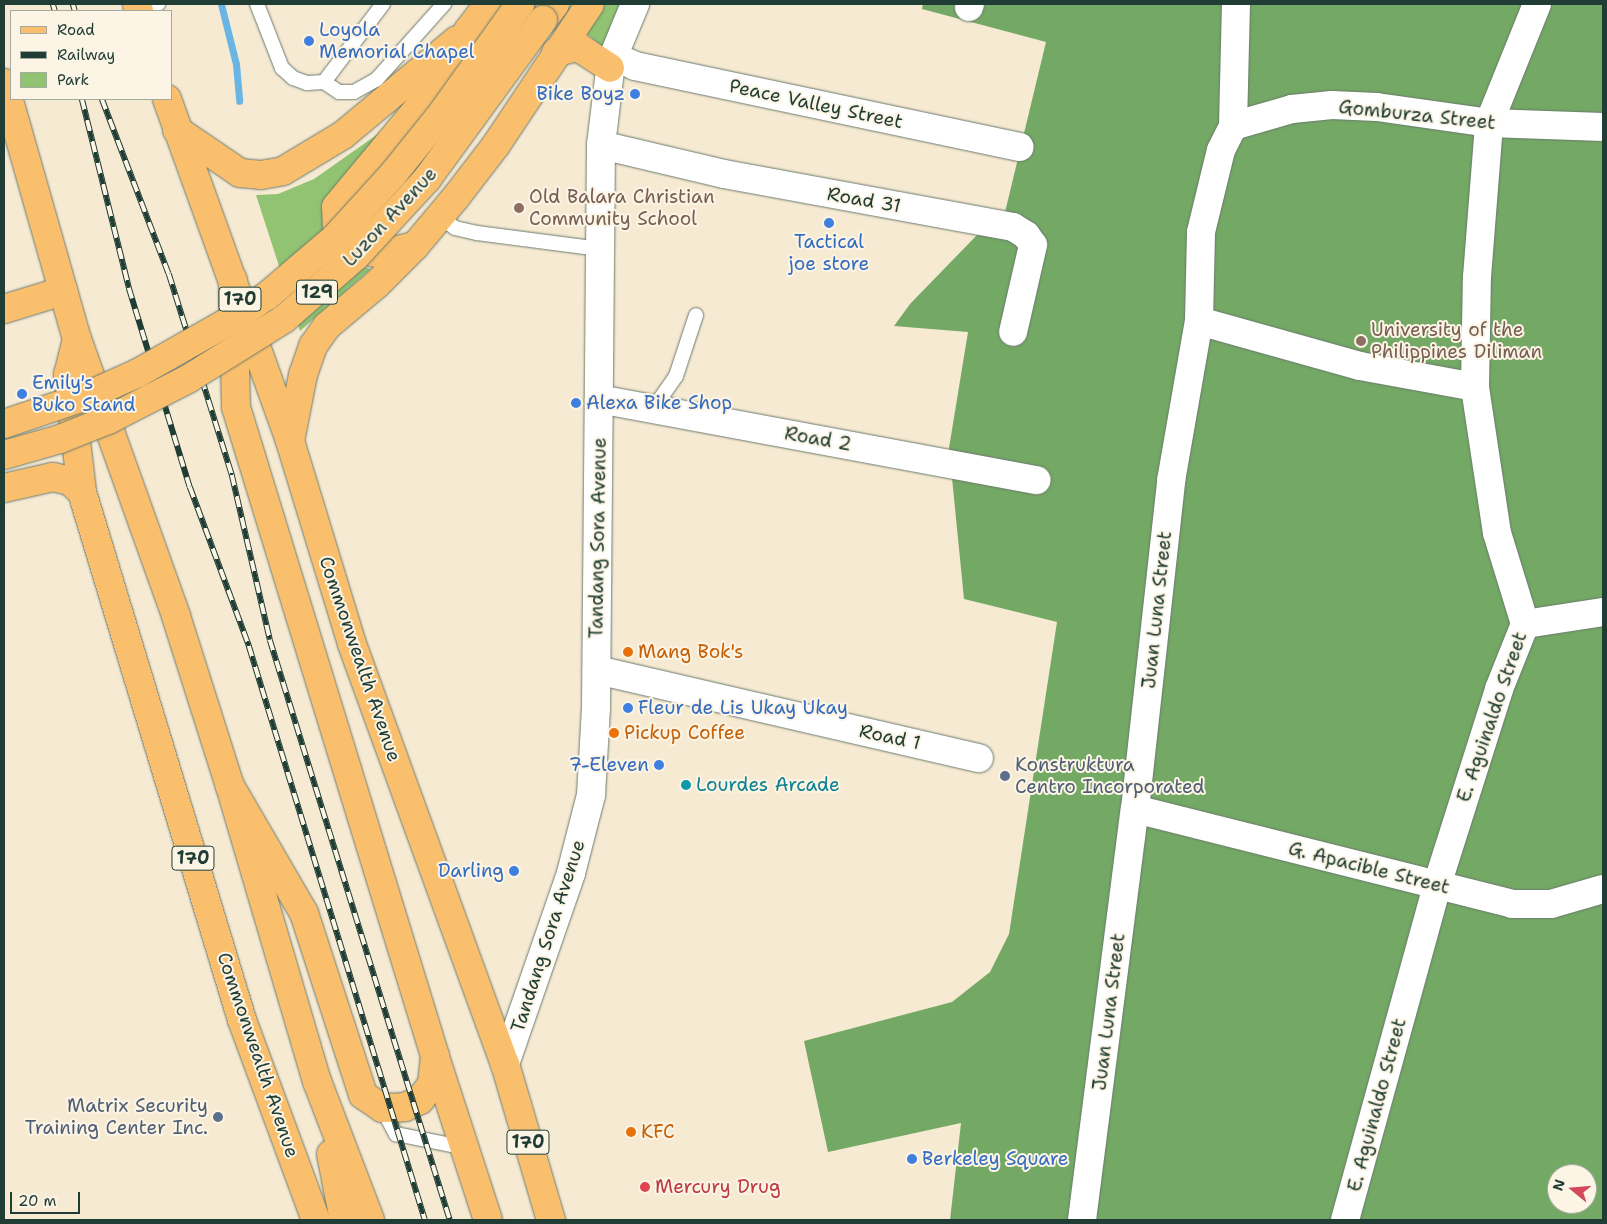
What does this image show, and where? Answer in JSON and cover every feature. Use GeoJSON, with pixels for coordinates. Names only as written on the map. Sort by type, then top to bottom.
{"type":"FeatureCollection","features":[{"type":"Feature","properties":{"kind":"main road"},"geometry":{"type":"LineString","coordinates":[[415,246],[381,254],[353,248],[337,230],[336,207],[439,83],[468,31],[488,4]]}},
{"type":"Feature","properties":{"kind":"main road","name":"Luzon Avenue"},"geometry":{"type":"LineString","coordinates":[[4,424],[89,395],[138,373],[222,326],[268,296],[336,237],[394,173],[443,112],[520,4]]}},
{"type":"Feature","properties":{"kind":"main road"},"geometry":{"type":"LineString","coordinates":[[290,442],[303,375],[313,346],[327,326],[377,284],[415,246],[440,217],[491,151],[590,4]]}},
{"type":"Feature","properties":{"kind":"main road","name":"Luzon Avenue"},"geometry":{"type":"LineString","coordinates":[[4,455],[60,439],[108,420],[188,379],[284,319],[356,256],[427,179],[549,12]]}},
{"type":"Feature","properties":{"kind":"main road"},"geometry":{"type":"LineString","coordinates":[[177,130],[240,173],[261,175],[283,171],[343,135],[468,31]]}},
{"type":"Feature","properties":{"kind":"main road"},"geometry":{"type":"LineString","coordinates":[[556,52],[578,47],[612,62]]}},
{"type":"Feature","properties":{"kind":"main road","name":"Commonwealth Avenue"},"geometry":{"type":"LineString","coordinates":[[4,83],[46,224],[77,339],[176,616],[230,786],[318,1081],[370,1220]]}},
{"type":"Feature","properties":{"kind":"main road","name":"Commonwealth Avenue"},"geometry":{"type":"LineString","coordinates":[[167,100],[290,442],[352,644],[505,1064],[551,1220]]}},
{"type":"Feature","properties":{"kind":"main road"},"geometry":{"type":"LineString","coordinates":[[233,280],[236,408],[435,1056],[488,1220]]}},
{"type":"Feature","properties":{"kind":"main road"},"geometry":{"type":"LineString","coordinates":[[4,309],[63,291]]}},
{"type":"Feature","properties":{"kind":"main road","name":"Commonwealth Avenue"},"geometry":{"type":"LineString","coordinates":[[77,339],[68,374],[82,492],[242,1020],[316,1220]]}},
{"type":"Feature","properties":{"kind":"main road"},"geometry":{"type":"LineString","coordinates":[[4,488],[53,477],[70,481],[82,492]]}},
{"type":"Feature","properties":{"kind":"main road"},"geometry":{"type":"LineString","coordinates":[[230,786],[304,913],[361,1089],[369,1102],[382,1108],[405,1107],[424,1097],[434,1080],[435,1056]]}},
{"type":"Feature","properties":{"kind":"main road","name":"Commonwealth Avenue"},"geometry":{"type":"LineString","coordinates":[[318,1081],[344,1220]]}},
{"type":"Feature","properties":{"kind":"street","name":"Tandang Sora Avenue"},"geometry":{"type":"LineString","coordinates":[[505,1064],[571,873],[591,796],[597,670],[601,145],[612,62],[635,4]]}},
{"type":"Feature","properties":{"kind":"street","name":"Juan Luna Street"},"geometry":{"type":"LineString","coordinates":[[1082,1220],[1135,809],[1171,480],[1199,321],[1200,232],[1222,150],[1233,126],[1236,4]]}},
{"type":"Feature","properties":{"kind":"street","name":"E. Aguinaldo Street"},"geometry":{"type":"LineString","coordinates":[[1345,1220],[1437,885],[1499,689],[1525,624],[1496,525],[1475,387],[1477,277],[1489,123],[1536,4]]}},
{"type":"Feature","properties":{"kind":"street","name":"Peace Valley Street"},"geometry":{"type":"LineString","coordinates":[[612,62],[1020,147]]}},
{"type":"Feature","properties":{"kind":"street","name":"Gomburza Street"},"geometry":{"type":"LineString","coordinates":[[1233,126],[1292,109],[1332,105],[1377,107],[1489,123],[1603,127]]}},
{"type":"Feature","properties":{"kind":"street","name":"Road 31"},"geometry":{"type":"LineString","coordinates":[[601,145],[724,174],[1013,228],[1026,235],[1033,245],[1013,332]]}},
{"type":"Feature","properties":{"kind":"street"},"geometry":{"type":"LineString","coordinates":[[1199,321],[1360,366],[1475,387]]}},
{"type":"Feature","properties":{"kind":"street","name":"Road 2"},"geometry":{"type":"LineString","coordinates":[[599,400],[1037,480]]}},
{"type":"Feature","properties":{"kind":"street"},"geometry":{"type":"LineString","coordinates":[[1525,624],[1603,612]]}},
{"type":"Feature","properties":{"kind":"street","name":"Road 1"},"geometry":{"type":"LineString","coordinates":[[597,670],[979,758]]}},
{"type":"Feature","properties":{"kind":"street","name":"G. Apacible Street"},"geometry":{"type":"LineString","coordinates":[[1135,809],[1512,904],[1551,904],[1603,889]]}},
{"type":"Feature","properties":{"kind":"lane"},"geometry":{"type":"LineString","coordinates":[[257,4],[282,68],[293,78],[307,83],[324,82],[339,92],[354,92],[377,80],[444,4]]}},
{"type":"Feature","properties":{"kind":"lane"},"geometry":{"type":"LineString","coordinates":[[324,82],[383,4]]}},
{"type":"Feature","properties":{"kind":"lane"},"geometry":{"type":"LineString","coordinates":[[440,217],[455,228],[477,233],[600,249]]}},
{"type":"Feature","properties":{"kind":"lane"},"geometry":{"type":"LineString","coordinates":[[653,409],[676,376],[696,315]]}},
{"type":"Feature","properties":{"kind":"lane"},"geometry":{"type":"LineString","coordinates":[[382,1108],[396,1134],[466,1148]]}},
{"type":"Feature","properties":{"kind":"green space"},"geometry":{"type":"Polygon","coordinates":[[[595,4],[621,4],[611,24],[605,49],[586,33],[595,4]]]}},
{"type":"Feature","properties":{"kind":"green space","name":"University of the Philippines Diliman"},"geometry":{"type":"Polygon","coordinates":[[[923,4],[1603,4],[1603,1220],[950,1220],[961,1123],[828,1152],[804,1041],[952,1002],[990,972],[1009,934],[1057,622],[964,599],[949,448],[968,332],[894,326],[910,304],[977,235],[999,237],[1046,42],[922,9],[923,4]]]}},
{"type":"Feature","properties":{"kind":"green space"},"geometry":{"type":"Polygon","coordinates":[[[385,129],[340,187],[361,266],[371,269],[300,331],[256,195],[278,194],[314,179],[385,129]]]}},
{"type":"Feature","properties":{"kind":"waterway"},"geometry":{"type":"LineString","coordinates":[[221,4],[236,64],[239,101]]}},
{"type":"Feature","properties":{"kind":"railway"},"geometry":{"type":"LineString","coordinates":[[53,4],[55,10]]}},
{"type":"Feature","properties":{"kind":"railway"},"geometry":{"type":"LineString","coordinates":[[73,4],[75,10]]}},
{"type":"Feature","properties":{"kind":"railway"},"geometry":{"type":"LineString","coordinates":[[82,100],[129,288],[190,487],[249,646],[425,1220]]}},
{"type":"Feature","properties":{"kind":"railway"},"geometry":{"type":"LineString","coordinates":[[102,100],[169,274],[232,475],[270,640],[450,1220]]}},
{"type":"Feature","properties":{"kind":"place","name":"Loyola Memorial Chapel"},"geometry":{"type":"Point","coordinates":[309,41]}},
{"type":"Feature","properties":{"kind":"place","name":"Bike Boyz"},"geometry":{"type":"Point","coordinates":[635,94]}},
{"type":"Feature","properties":{"kind":"place","name":"Old Balara Christian Community School"},"geometry":{"type":"Point","coordinates":[519,208]}},
{"type":"Feature","properties":{"kind":"place","name":"Tactical joe store"},"geometry":{"type":"Point","coordinates":[829,223]}},
{"type":"Feature","properties":{"kind":"place","name":"University of the Philippines Diliman"},"geometry":{"type":"Point","coordinates":[1361,341]}},
{"type":"Feature","properties":{"kind":"place","name":"Emily's Buko Stand"},"geometry":{"type":"Point","coordinates":[22,394]}},
{"type":"Feature","properties":{"kind":"place","name":"Alexa Bike Shop"},"geometry":{"type":"Point","coordinates":[576,403]}},
{"type":"Feature","properties":{"kind":"place","name":"Mang Bok's"},"geometry":{"type":"Point","coordinates":[628,652]}},
{"type":"Feature","properties":{"kind":"place","name":"Fleur de Lis Ukay Ukay"},"geometry":{"type":"Point","coordinates":[628,708]}},
{"type":"Feature","properties":{"kind":"place","name":"Pickup Coffee"},"geometry":{"type":"Point","coordinates":[614,733]}},
{"type":"Feature","properties":{"kind":"place","name":"7-Eleven"},"geometry":{"type":"Point","coordinates":[659,765]}},
{"type":"Feature","properties":{"kind":"place","name":"Konstruktura Centro Incorporated"},"geometry":{"type":"Point","coordinates":[1005,776]}},
{"type":"Feature","properties":{"kind":"place","name":"Lourdes Arcade"},"geometry":{"type":"Point","coordinates":[686,785]}},
{"type":"Feature","properties":{"kind":"place","name":"Darling"},"geometry":{"type":"Point","coordinates":[514,871]}},
{"type":"Feature","properties":{"kind":"place","name":"Matrix Security Training Center Inc."},"geometry":{"type":"Point","coordinates":[218,1117]}},
{"type":"Feature","properties":{"kind":"place","name":"KFC"},"geometry":{"type":"Point","coordinates":[631,1132]}},
{"type":"Feature","properties":{"kind":"place","name":"Berkeley Square"},"geometry":{"type":"Point","coordinates":[912,1159]}},
{"type":"Feature","properties":{"kind":"place","name":"Mercury Drug"},"geometry":{"type":"Point","coordinates":[645,1187]}}]}
